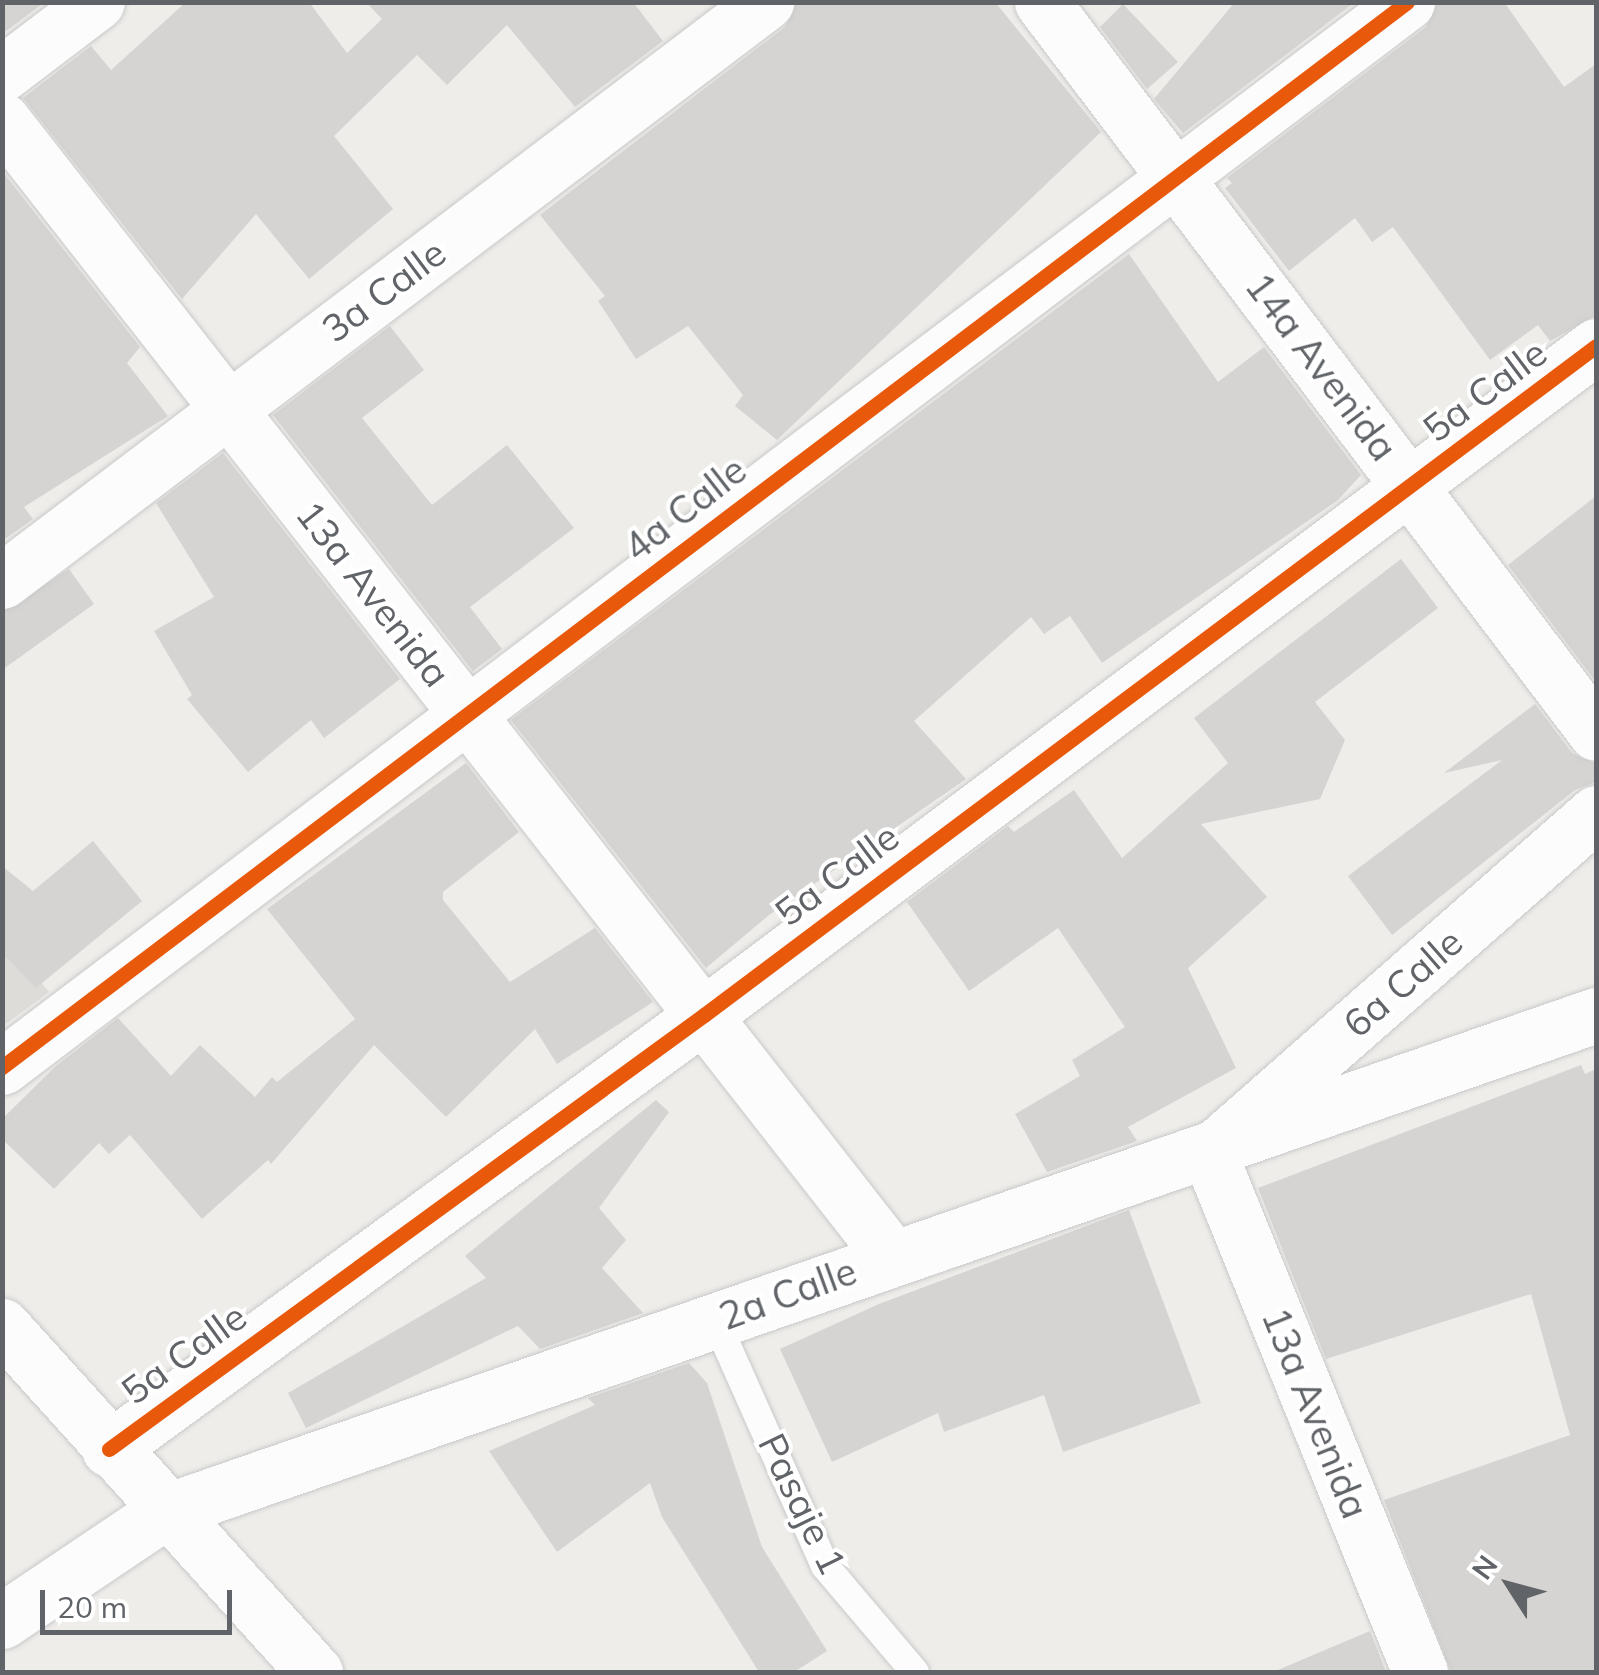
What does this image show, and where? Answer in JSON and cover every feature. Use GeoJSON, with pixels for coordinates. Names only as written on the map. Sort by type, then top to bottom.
{"type":"FeatureCollection","features":[{"type":"Feature","properties":{"kind":"street"},"geometry":{"type":"LineString","coordinates":[[2,74],[96,2]]}},
{"type":"Feature","properties":{"kind":"street","name":"3a Calle"},"geometry":{"type":"LineString","coordinates":[[2,581],[766,2]]}},
{"type":"Feature","properties":{"kind":"street","name":"14a Avenida"},"geometry":{"type":"LineString","coordinates":[[1042,2],[1596,733]]}},
{"type":"Feature","properties":{"kind":"street","name":"4a Calle"},"geometry":{"type":"LineString","coordinates":[[2,1067],[1407,2]]}},
{"type":"Feature","properties":{"kind":"street","name":"13a Avenida"},"geometry":{"type":"LineString","coordinates":[[2,120],[892,1257]]}},
{"type":"Feature","properties":{"kind":"street","name":"5a Calle"},"geometry":{"type":"LineString","coordinates":[[109,1449],[704,1015],[1596,346]]}},
{"type":"Feature","properties":{"kind":"street","name":"6a Calle"},"geometry":{"type":"LineString","coordinates":[[1210,1152],[1596,813]]}},
{"type":"Feature","properties":{"kind":"street","name":"2a Calle"},"geometry":{"type":"LineString","coordinates":[[2,1621],[164,1512],[1596,1015]]}},
{"type":"Feature","properties":{"kind":"street","name":"13a Avenida"},"geometry":{"type":"LineString","coordinates":[[1210,1152],[1420,1672]]}},
{"type":"Feature","properties":{"kind":"street"},"geometry":{"type":"LineString","coordinates":[[2,1326],[164,1512],[315,1672]]}},
{"type":"Feature","properties":{"kind":"lane","name":"Pasaje 1"},"geometry":{"type":"LineString","coordinates":[[715,1320],[825,1566],[915,1672]]}},
{"type":"Feature","properties":{"kind":"shaded area"},"geometry":{"type":"Polygon","coordinates":[[[2,936],[49,992],[3,1026],[2,1026],[2,936]]]}},
{"type":"Feature","properties":{"kind":"building"},"geometry":{"type":"Polygon","coordinates":[[[2,2],[45,2],[2,34],[2,2]]]}},
{"type":"Feature","properties":{"kind":"building"},"geometry":{"type":"Polygon","coordinates":[[[186,2],[309,2],[347,53],[382,19],[366,2],[633,2],[663,41],[575,107],[507,25],[447,85],[417,55],[334,136],[393,209],[309,279],[256,214],[182,299],[23,98],[91,46],[111,70],[186,2]]]}},
{"type":"Feature","properties":{"kind":"building"},"geometry":{"type":"Polygon","coordinates":[[[797,2],[995,2],[1101,132],[777,440],[735,406],[743,395],[688,326],[636,359],[598,301],[605,296],[540,215],[785,27],[797,2]]]}},
{"type":"Feature","properties":{"kind":"building"},"geometry":{"type":"Polygon","coordinates":[[[1235,2],[1355,2],[1183,133],[1154,99],[1235,2]]]}},
{"type":"Feature","properties":{"kind":"building"},"geometry":{"type":"Polygon","coordinates":[[[1438,2],[1504,2],[1564,87],[1596,64],[1596,315],[1550,341],[1538,325],[1490,360],[1393,227],[1372,242],[1355,218],[1289,271],[1225,188],[1232,183],[1227,178],[1426,27],[1438,2]]]}},
{"type":"Feature","properties":{"kind":"building"},"geometry":{"type":"Polygon","coordinates":[[[1123,4],[1178,62],[1147,89],[1100,27],[1123,4]]]}},
{"type":"Feature","properties":{"kind":"building"},"geometry":{"type":"Polygon","coordinates":[[[2,171],[140,347],[127,363],[168,416],[24,507],[33,519],[2,541],[2,171]]]}},
{"type":"Feature","properties":{"kind":"building"},"geometry":{"type":"Polygon","coordinates":[[[1129,254],[1218,382],[1264,347],[1361,475],[1338,500],[1102,663],[1070,616],[1044,634],[1031,617],[914,721],[966,779],[769,915],[706,968],[511,720],[1129,254]]]}},
{"type":"Feature","properties":{"kind":"building"},"geometry":{"type":"Polygon","coordinates":[[[390,326],[424,370],[362,418],[432,505],[507,445],[574,528],[470,607],[502,649],[473,671],[273,415],[390,326]]]}},
{"type":"Feature","properties":{"kind":"building"},"geometry":{"type":"Polygon","coordinates":[[[223,453],[400,679],[324,738],[311,720],[248,772],[187,699],[192,695],[154,631],[214,597],[156,503],[223,453]]]}},
{"type":"Feature","properties":{"kind":"building"},"geometry":{"type":"Polygon","coordinates":[[[1596,496],[1596,682],[1508,565],[1596,496]]]}},
{"type":"Feature","properties":{"kind":"building"},"geometry":{"type":"Polygon","coordinates":[[[1401,559],[1438,608],[1315,702],[1345,740],[1320,799],[1201,824],[1267,897],[1188,968],[1236,1068],[1128,1127],[1137,1141],[1047,1172],[1015,1114],[1080,1076],[1072,1060],[1125,1027],[1058,928],[969,991],[907,902],[1008,826],[1014,832],[1074,790],[1122,858],[1228,763],[1194,718],[1401,559]]]}},
{"type":"Feature","properties":{"kind":"building"},"geometry":{"type":"Polygon","coordinates":[[[69,569],[94,604],[2,670],[2,612],[69,569]]]}},
{"type":"Feature","properties":{"kind":"building"},"geometry":{"type":"Polygon","coordinates":[[[1535,704],[1572,753],[1596,764],[1596,782],[1575,790],[1392,935],[1348,876],[1502,760],[1444,773],[1535,704]]]}},
{"type":"Feature","properties":{"kind":"building"},"geometry":{"type":"Polygon","coordinates":[[[466,763],[519,832],[443,892],[443,900],[510,982],[595,928],[653,1002],[557,1064],[535,1029],[446,1117],[374,1045],[271,1164],[268,1160],[202,1219],[130,1135],[109,1154],[99,1143],[54,1189],[2,1139],[2,1119],[56,1066],[118,1018],[171,1076],[200,1045],[255,1097],[272,1077],[277,1082],[355,1019],[267,909],[466,763]]]}},
{"type":"Feature","properties":{"kind":"building"},"geometry":{"type":"Polygon","coordinates":[[[93,841],[142,901],[36,988],[2,953],[2,866],[33,891],[93,841]]]}},
{"type":"Feature","properties":{"kind":"building"},"geometry":{"type":"Polygon","coordinates":[[[1581,1065],[1585,1074],[1596,1069],[1596,1672],[1451,1672],[1384,1500],[1570,1435],[1531,1294],[1326,1359],[1258,1188],[1581,1065]]]}},
{"type":"Feature","properties":{"kind":"building"},"geometry":{"type":"Polygon","coordinates":[[[656,1100],[669,1112],[599,1208],[626,1240],[602,1268],[643,1313],[540,1349],[518,1326],[306,1428],[288,1393],[486,1278],[465,1256],[656,1100]]]}},
{"type":"Feature","properties":{"kind":"building"},"geometry":{"type":"Polygon","coordinates":[[[1129,1210],[1201,1403],[1063,1452],[1044,1395],[944,1432],[938,1413],[832,1462],[780,1349],[879,1304],[1129,1210]]]}},
{"type":"Feature","properties":{"kind":"building"},"geometry":{"type":"Polygon","coordinates":[[[689,1363],[707,1383],[762,1547],[827,1651],[794,1672],[759,1672],[662,1517],[650,1483],[557,1552],[489,1451],[595,1405],[588,1398],[689,1363]]]}},
{"type":"Feature","properties":{"kind":"building"},"geometry":{"type":"Polygon","coordinates":[[[1370,1631],[1386,1672],[1273,1672],[1370,1631]]]}},
{"type":"Feature","properties":{"kind":"cycle path"},"geometry":{"type":"LineString","coordinates":[[2,1067],[1407,2]]}},
{"type":"Feature","properties":{"kind":"cycle path"},"geometry":{"type":"LineString","coordinates":[[109,1449],[704,1015],[1596,346]]}}]}
